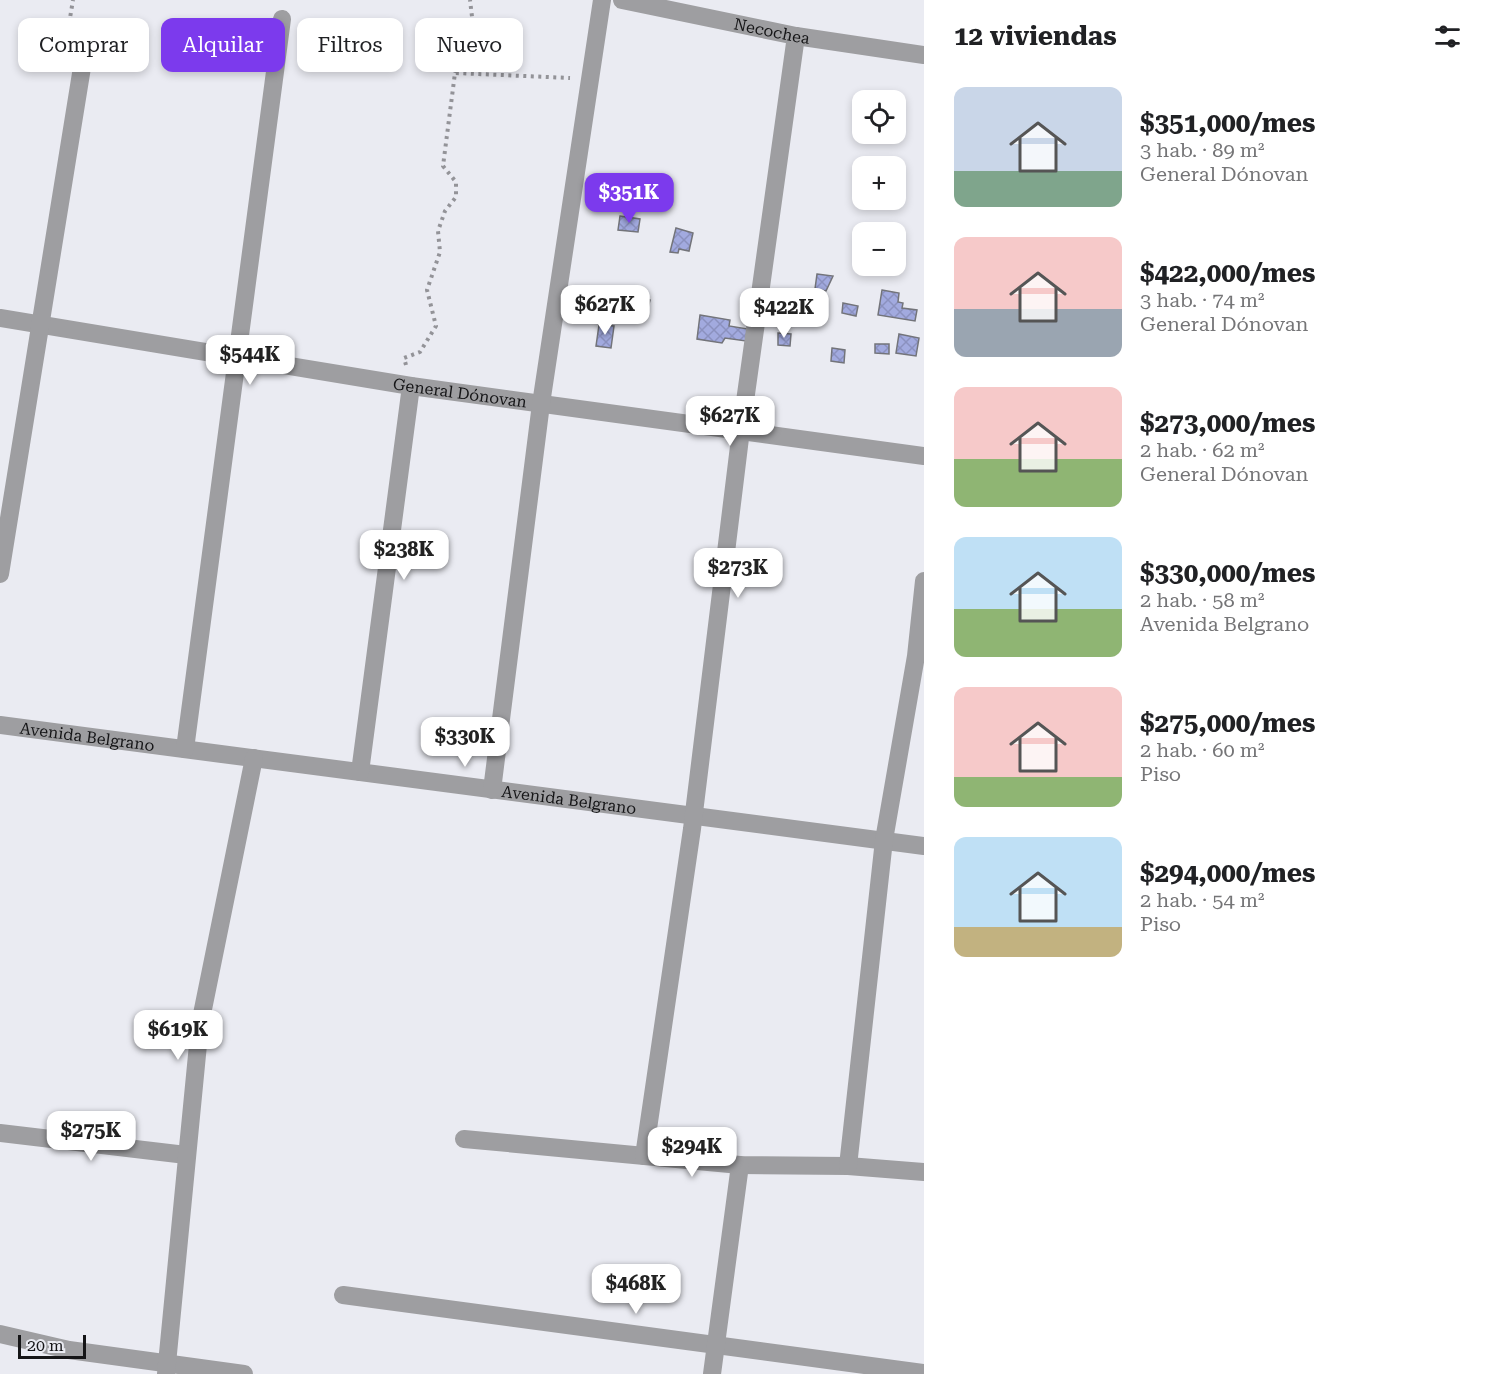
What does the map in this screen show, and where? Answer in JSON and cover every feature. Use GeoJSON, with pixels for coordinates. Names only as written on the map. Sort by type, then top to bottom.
{"type":"FeatureCollection","features":[{"type":"Feature","properties":{"kind":"street"},"geometry":{"type":"LineString","coordinates":[[492,790],[541,404],[602,0]]}},
{"type":"Feature","properties":{"kind":"street","name":"Necochea"},"geometry":{"type":"LineString","coordinates":[[622,0],[796,36],[924,55]]}},
{"type":"Feature","properties":{"kind":"street"},"geometry":{"type":"LineString","coordinates":[[644,1156],[693,816],[741,430],[796,36]]}},
{"type":"Feature","properties":{"kind":"street"},"geometry":{"type":"LineString","coordinates":[[0,574],[81,72]]}},
{"type":"Feature","properties":{"kind":"street"},"geometry":{"type":"LineString","coordinates":[[185,749],[235,357],[275,72]]}},
{"type":"Feature","properties":{"kind":"street","name":"General Dónovan"},"geometry":{"type":"LineString","coordinates":[[0,318],[411,386],[924,456]]}},
{"type":"Feature","properties":{"kind":"street"},"geometry":{"type":"LineString","coordinates":[[360,772],[411,386]]}},
{"type":"Feature","properties":{"kind":"street"},"geometry":{"type":"LineString","coordinates":[[848,1166],[884,840],[916,656],[924,581]]}},
{"type":"Feature","properties":{"kind":"street","name":"Avenida Belgrano"},"geometry":{"type":"LineString","coordinates":[[0,725],[924,846]]}},
{"type":"Feature","properties":{"kind":"street"},"geometry":{"type":"LineString","coordinates":[[167,1369],[200,1024],[254,758]]}},
{"type":"Feature","properties":{"kind":"street"},"geometry":{"type":"LineString","coordinates":[[0,1133],[186,1155]]}},
{"type":"Feature","properties":{"kind":"street"},"geometry":{"type":"LineString","coordinates":[[464,1139],[740,1165],[848,1166],[924,1172]]}},
{"type":"Feature","properties":{"kind":"street"},"geometry":{"type":"LineString","coordinates":[[712,1374],[740,1165]]}},
{"type":"Feature","properties":{"kind":"street"},"geometry":{"type":"LineString","coordinates":[[343,1295],[924,1373]]}},
{"type":"Feature","properties":{"kind":"street"},"geometry":{"type":"LineString","coordinates":[[0,1334],[167,1369],[244,1374]]}},
{"type":"Feature","properties":{"kind":"path"},"geometry":{"type":"LineString","coordinates":[[70,18],[73,0]]}},
{"type":"Feature","properties":{"kind":"path"},"geometry":{"type":"LineString","coordinates":[[411,386],[404,358],[420,352],[436,326],[427,290],[440,252],[438,231],[445,211],[456,197],[456,182],[443,165],[455,73],[472,25],[470,0]]}},
{"type":"Feature","properties":{"kind":"path"},"geometry":{"type":"LineString","coordinates":[[455,73],[575,78],[588,91]]}},
{"type":"Feature","properties":{"kind":"building"},"geometry":{"type":"Polygon","coordinates":[[[620,216],[640,219],[638,232],[618,230],[620,216]]]}},
{"type":"Feature","properties":{"kind":"building"},"geometry":{"type":"Polygon","coordinates":[[[676,228],[693,233],[689,251],[679,249],[678,253],[670,252],[676,228]]]}},
{"type":"Feature","properties":{"kind":"building"},"geometry":{"type":"Polygon","coordinates":[[[817,274],[833,276],[826,291],[815,289],[817,274]]]}},
{"type":"Feature","properties":{"kind":"building"},"geometry":{"type":"Polygon","coordinates":[[[567,288],[579,290],[576,303],[565,301],[567,288]]]}},
{"type":"Feature","properties":{"kind":"building"},"geometry":{"type":"Polygon","coordinates":[[[882,290],[899,293],[898,302],[903,303],[902,308],[917,310],[915,321],[878,315],[882,290]]]}},
{"type":"Feature","properties":{"kind":"building"},"geometry":{"type":"Polygon","coordinates":[[[633,296],[650,300],[646,316],[629,312],[633,296]]]}},
{"type":"Feature","properties":{"kind":"building"},"geometry":{"type":"Polygon","coordinates":[[[843,303],[858,306],[856,316],[842,313],[843,303]]]}},
{"type":"Feature","properties":{"kind":"building"},"geometry":{"type":"Polygon","coordinates":[[[700,315],[730,320],[729,326],[748,329],[746,341],[725,338],[722,343],[697,339],[700,315]]]}},
{"type":"Feature","properties":{"kind":"building"},"geometry":{"type":"Polygon","coordinates":[[[599,325],[614,326],[611,348],[596,346],[599,325]]]}},
{"type":"Feature","properties":{"kind":"building"},"geometry":{"type":"Polygon","coordinates":[[[778,333],[791,334],[790,346],[778,345],[778,333]]]}},
{"type":"Feature","properties":{"kind":"building"},"geometry":{"type":"Polygon","coordinates":[[[899,334],[919,338],[916,356],[896,353],[899,334]]]}},
{"type":"Feature","properties":{"kind":"building"},"geometry":{"type":"Polygon","coordinates":[[[875,344],[889,344],[889,354],[875,353],[875,344]]]}},
{"type":"Feature","properties":{"kind":"building"},"geometry":{"type":"Polygon","coordinates":[[[832,348],[845,350],[844,363],[831,361],[832,348]]]}}]}
